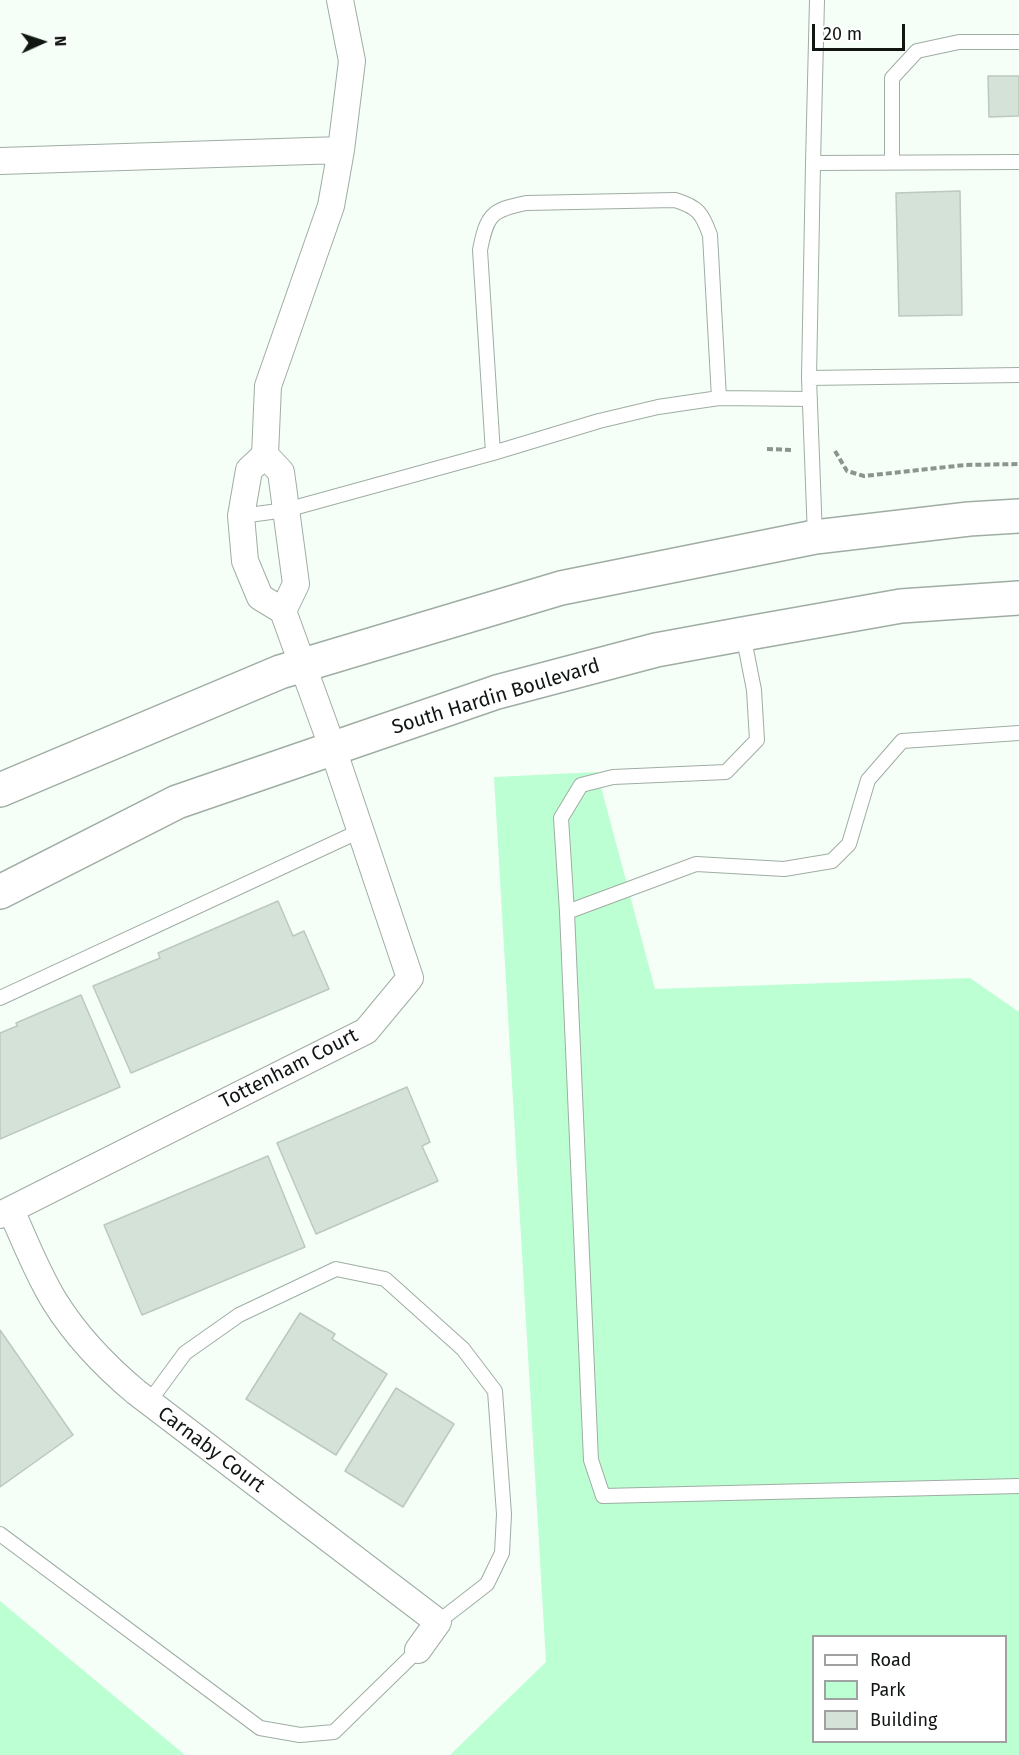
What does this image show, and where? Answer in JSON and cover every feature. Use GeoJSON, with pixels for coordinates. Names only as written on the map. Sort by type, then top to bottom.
{"type":"FeatureCollection","features":[{"type":"Feature","properties":{"kind":"main road"},"geometry":{"type":"LineString","coordinates":[[0,790],[280,672],[561,588],[815,537],[969,519],[1019,516]]}},
{"type":"Feature","properties":{"kind":"main road","name":"South Hardin Boulevard"},"geometry":{"type":"LineString","coordinates":[[0,892],[177,802],[508,689],[656,650],[743,634],[901,606],[1019,598]]}},
{"type":"Feature","properties":{"kind":"street"},"geometry":{"type":"LineString","coordinates":[[265,455],[281,472],[296,584],[283,611],[260,597],[244,561],[241,516],[249,470],[265,455],[268,386],[331,206],[341,150],[352,61],[340,0]]}},
{"type":"Feature","properties":{"kind":"street"},"geometry":{"type":"LineString","coordinates":[[0,161],[341,150]]}},
{"type":"Feature","properties":{"kind":"street","name":"Tottenham Court"},"geometry":{"type":"LineString","coordinates":[[6,1212],[366,1031],[410,978],[333,749],[283,611]]}},
{"type":"Feature","properties":{"kind":"street","name":"Carnaby Court"},"geometry":{"type":"LineString","coordinates":[[6,1212],[40,1275],[72,1327],[113,1372],[148,1402],[438,1623]]}},
{"type":"Feature","properties":{"kind":"street"},"geometry":{"type":"LineString","coordinates":[[418,1650],[438,1623]]}},
{"type":"Feature","properties":{"kind":"lane"},"geometry":{"type":"LineString","coordinates":[[815,537],[809,378],[817,0]]}},
{"type":"Feature","properties":{"kind":"lane"},"geometry":{"type":"LineString","coordinates":[[892,162],[892,78],[917,51],[959,42],[1019,42]]}},
{"type":"Feature","properties":{"kind":"lane"},"geometry":{"type":"LineString","coordinates":[[813,163],[1019,162]]}},
{"type":"Feature","properties":{"kind":"lane"},"geometry":{"type":"LineString","coordinates":[[493,453],[480,250],[484,230],[490,217],[503,208],[526,203],[675,200],[694,206],[704,219],[710,235],[719,398]]}},
{"type":"Feature","properties":{"kind":"lane"},"geometry":{"type":"LineString","coordinates":[[809,378],[1019,375]]}},
{"type":"Feature","properties":{"kind":"lane"},"geometry":{"type":"LineString","coordinates":[[241,516],[286,510],[658,406],[719,398],[810,399]]}},
{"type":"Feature","properties":{"kind":"lane"},"geometry":{"type":"LineString","coordinates":[[743,634],[754,690],[757,740],[726,772],[614,777],[580,785],[561,818],[591,1460],[603,1496],[1019,1486]]}},
{"type":"Feature","properties":{"kind":"lane"},"geometry":{"type":"LineString","coordinates":[[567,912],[696,864],[783,869],[832,861],[849,844],[868,780],[902,741],[1019,734]]}},
{"type":"Feature","properties":{"kind":"lane"},"geometry":{"type":"LineString","coordinates":[[0,998],[360,831]]}},
{"type":"Feature","properties":{"kind":"lane"},"geometry":{"type":"LineString","coordinates":[[148,1402],[185,1353],[239,1315],[336,1269],[385,1279],[463,1349],[495,1391],[504,1514],[502,1553],[488,1584],[438,1623]]}},
{"type":"Feature","properties":{"kind":"lane"},"geometry":{"type":"LineString","coordinates":[[0,1534],[260,1728],[300,1735],[334,1732],[418,1650]]}},
{"type":"Feature","properties":{"kind":"path"},"geometry":{"type":"LineString","coordinates":[[767,449],[837,451],[847,471],[864,476],[965,465],[1019,464]]}},
{"type":"Feature","properties":{"kind":"green space"},"geometry":{"type":"Polygon","coordinates":[[[597,772],[655,989],[970,978],[1019,1012],[1019,1755],[450,1755],[546,1662],[494,777],[597,772]]]}},
{"type":"Feature","properties":{"kind":"green space"},"geometry":{"type":"Polygon","coordinates":[[[0,1601],[185,1755],[0,1755],[0,1601]]]}},
{"type":"Feature","properties":{"kind":"building"},"geometry":{"type":"Polygon","coordinates":[[[988,76],[1019,76],[1019,116],[989,117],[988,76]]]}},
{"type":"Feature","properties":{"kind":"building"},"geometry":{"type":"Polygon","coordinates":[[[960,191],[962,315],[899,316],[896,193],[960,191]]]}},
{"type":"Feature","properties":{"kind":"building"},"geometry":{"type":"Polygon","coordinates":[[[278,901],[293,936],[304,931],[329,989],[131,1073],[93,986],[160,958],[158,953],[278,901]]]}},
{"type":"Feature","properties":{"kind":"building"},"geometry":{"type":"Polygon","coordinates":[[[81,995],[120,1087],[0,1139],[0,1033],[17,1026],[16,1023],[81,995]]]}},
{"type":"Feature","properties":{"kind":"building"},"geometry":{"type":"Polygon","coordinates":[[[407,1087],[430,1142],[422,1146],[438,1181],[316,1234],[277,1143],[407,1087]]]}},
{"type":"Feature","properties":{"kind":"building"},"geometry":{"type":"Polygon","coordinates":[[[268,1156],[305,1247],[142,1315],[104,1225],[268,1156]]]}},
{"type":"Feature","properties":{"kind":"building"},"geometry":{"type":"Polygon","coordinates":[[[300,1313],[335,1334],[332,1339],[387,1374],[336,1455],[246,1399],[300,1313]]]}},
{"type":"Feature","properties":{"kind":"building"},"geometry":{"type":"Polygon","coordinates":[[[0,1330],[73,1435],[0,1487],[0,1330]]]}},
{"type":"Feature","properties":{"kind":"building"},"geometry":{"type":"Polygon","coordinates":[[[396,1388],[454,1424],[403,1507],[345,1471],[396,1388]]]}}]}
